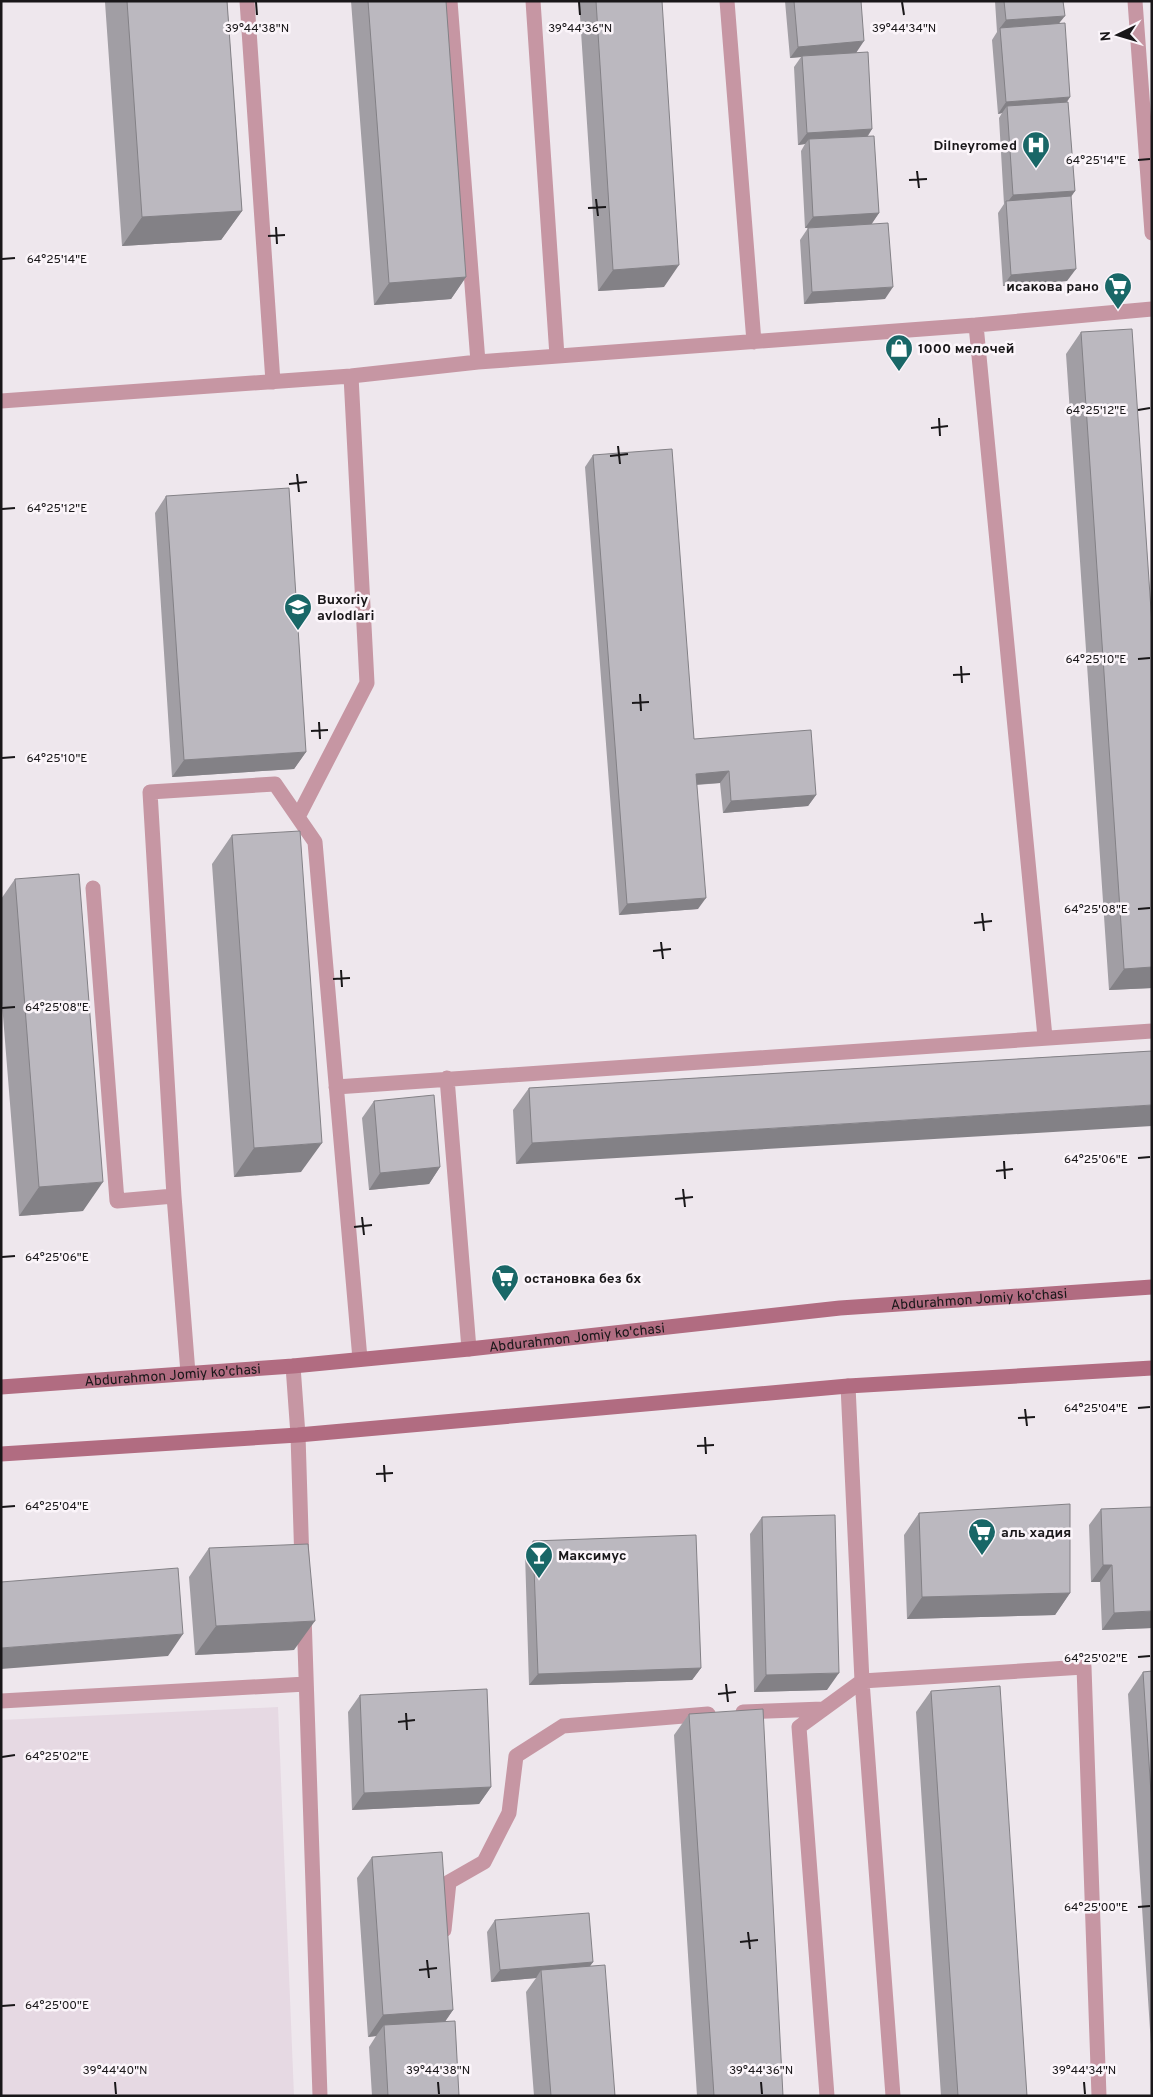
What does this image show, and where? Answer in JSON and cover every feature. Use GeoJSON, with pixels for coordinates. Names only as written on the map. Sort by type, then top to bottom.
{"type":"FeatureCollection","features":[{"type":"Feature","properties":{"kind":"street","name":"Abdurahmon Jomiy ko'chasi"},"geometry":{"type":"LineString","coordinates":[[1,1387],[293,1366],[469,1349],[840,1308],[1152,1287]]}},
{"type":"Feature","properties":{"kind":"street"},"geometry":{"type":"LineString","coordinates":[[1,1454],[298,1435],[848,1386],[1152,1368]]}},
{"type":"Feature","properties":{"kind":"lane"},"geometry":{"type":"LineString","coordinates":[[247,1],[273,382]]}},
{"type":"Feature","properties":{"kind":"lane"},"geometry":{"type":"LineString","coordinates":[[450,1],[478,362]]}},
{"type":"Feature","properties":{"kind":"lane"},"geometry":{"type":"LineString","coordinates":[[533,1],[557,356]]}},
{"type":"Feature","properties":{"kind":"lane"},"geometry":{"type":"LineString","coordinates":[[727,1],[754,342]]}},
{"type":"Feature","properties":{"kind":"lane"},"geometry":{"type":"LineString","coordinates":[[1135,1],[1152,233]]}},
{"type":"Feature","properties":{"kind":"lane"},"geometry":{"type":"LineString","coordinates":[[1,401],[351,376],[478,362],[976,325],[1152,309]]}},
{"type":"Feature","properties":{"kind":"lane"},"geometry":{"type":"LineString","coordinates":[[976,325],[1045,1037]]}},
{"type":"Feature","properties":{"kind":"lane"},"geometry":{"type":"LineString","coordinates":[[298,817],[367,683],[351,376]]}},
{"type":"Feature","properties":{"kind":"lane"},"geometry":{"type":"LineString","coordinates":[[188,1373],[174,1196],[150,792],[276,784],[315,842],[360,1359]]}},
{"type":"Feature","properties":{"kind":"lane"},"geometry":{"type":"LineString","coordinates":[[92,888],[117,1201],[174,1196]]}},
{"type":"Feature","properties":{"kind":"lane"},"geometry":{"type":"LineString","coordinates":[[336,1086],[1152,1031]]}},
{"type":"Feature","properties":{"kind":"lane"},"geometry":{"type":"LineString","coordinates":[[447,1078],[469,1349]]}},
{"type":"Feature","properties":{"kind":"lane"},"geometry":{"type":"LineString","coordinates":[[293,1366],[298,1435],[302,1576]]}},
{"type":"Feature","properties":{"kind":"lane"},"geometry":{"type":"LineString","coordinates":[[848,1386],[862,1680],[893,2096]]}},
{"type":"Feature","properties":{"kind":"lane"},"geometry":{"type":"LineString","coordinates":[[303,1595],[320,2096]]}},
{"type":"Feature","properties":{"kind":"lane"},"geometry":{"type":"LineString","coordinates":[[826,2096],[799,1727],[862,1680],[1084,1667],[1099,2096]]}},
{"type":"Feature","properties":{"kind":"lane"},"geometry":{"type":"LineString","coordinates":[[1,1701],[306,1684]]}},
{"type":"Feature","properties":{"kind":"lane"},"geometry":{"type":"LineString","coordinates":[[442,1949],[449,1882],[484,1862],[509,1813],[516,1756],[563,1726],[698,1714],[823,1709]]}},
{"type":"Feature","properties":{"kind":"shaded area"},"geometry":{"type":"Polygon","coordinates":[[[278,1707],[294,2096],[1,2096],[1,1720],[278,1707]]]}},
{"type":"Feature","properties":{"kind":"building"},"geometry":{"type":"Polygon","coordinates":[[[127,1],[227,1],[242,211],[142,217],[127,1]]]}},
{"type":"Feature","properties":{"kind":"building"},"geometry":{"type":"Polygon","coordinates":[[[368,1],[446,1],[466,277],[389,283],[368,1]]]}},
{"type":"Feature","properties":{"kind":"building"},"geometry":{"type":"Polygon","coordinates":[[[596,1],[662,1],[679,265],[613,270],[596,1]]]}},
{"type":"Feature","properties":{"kind":"building"},"geometry":{"type":"Polygon","coordinates":[[[794,1],[861,1],[864,41],[798,47],[794,1]]]}},
{"type":"Feature","properties":{"kind":"building"},"geometry":{"type":"Polygon","coordinates":[[[1004,1],[1063,1],[1065,16],[1006,20],[1004,1]]]}},
{"type":"Feature","properties":{"kind":"building"},"geometry":{"type":"Polygon","coordinates":[[[1065,23],[1070,97],[1006,102],[1000,28],[1065,23]]]}},
{"type":"Feature","properties":{"kind":"building"},"geometry":{"type":"Polygon","coordinates":[[[868,52],[872,129],[807,133],[802,56],[868,52]]]}},
{"type":"Feature","properties":{"kind":"building"},"geometry":{"type":"Polygon","coordinates":[[[1068,102],[1075,191],[1013,195],[1007,106],[1068,102]]]}},
{"type":"Feature","properties":{"kind":"building"},"geometry":{"type":"Polygon","coordinates":[[[874,136],[879,213],[813,217],[809,139],[874,136]]]}},
{"type":"Feature","properties":{"kind":"building"},"geometry":{"type":"Polygon","coordinates":[[[1071,196],[1076,269],[1011,275],[1006,201],[1071,196]]]}},
{"type":"Feature","properties":{"kind":"building"},"geometry":{"type":"Polygon","coordinates":[[[888,223],[893,287],[812,292],[808,228],[888,223]]]}},
{"type":"Feature","properties":{"kind":"building"},"geometry":{"type":"Polygon","coordinates":[[[1132,329],[1152,625],[1152,967],[1124,969],[1081,332],[1132,329]]]}},
{"type":"Feature","properties":{"kind":"building"},"geometry":{"type":"Polygon","coordinates":[[[672,449],[694,739],[811,730],[816,795],[731,801],[729,771],[696,774],[706,898],[627,904],[593,455],[672,449]]]}},
{"type":"Feature","properties":{"kind":"building"},"geometry":{"type":"Polygon","coordinates":[[[289,488],[306,752],[184,760],[166,496],[289,488]]]}},
{"type":"Feature","properties":{"kind":"building"},"geometry":{"type":"Polygon","coordinates":[[[300,831],[322,1143],[254,1148],[232,835],[300,831]]]}},
{"type":"Feature","properties":{"kind":"building"},"geometry":{"type":"Polygon","coordinates":[[[79,874],[103,1182],[39,1187],[15,879],[79,874]]]}},
{"type":"Feature","properties":{"kind":"building"},"geometry":{"type":"Polygon","coordinates":[[[1152,1051],[1152,1105],[532,1143],[529,1088],[1152,1051]]]}},
{"type":"Feature","properties":{"kind":"building"},"geometry":{"type":"Polygon","coordinates":[[[434,1095],[440,1167],[380,1173],[374,1101],[434,1095]]]}},
{"type":"Feature","properties":{"kind":"building"},"geometry":{"type":"Polygon","coordinates":[[[1070,1504],[1070,1593],[922,1597],[919,1513],[1070,1504]]]}},
{"type":"Feature","properties":{"kind":"building"},"geometry":{"type":"Polygon","coordinates":[[[1152,1507],[1152,1611],[1114,1613],[1112,1565],[1103,1565],[1101,1509],[1152,1507]]]}},
{"type":"Feature","properties":{"kind":"building"},"geometry":{"type":"Polygon","coordinates":[[[835,1515],[839,1673],[766,1675],[762,1517],[835,1515]]]}},
{"type":"Feature","properties":{"kind":"building"},"geometry":{"type":"Polygon","coordinates":[[[696,1535],[701,1668],[538,1674],[533,1541],[696,1535]]]}},
{"type":"Feature","properties":{"kind":"building"},"geometry":{"type":"Polygon","coordinates":[[[308,1544],[315,1621],[216,1626],[209,1548],[308,1544]]]}},
{"type":"Feature","properties":{"kind":"building"},"geometry":{"type":"Polygon","coordinates":[[[178,1568],[183,1634],[1,1648],[1,1582],[178,1568]]]}},
{"type":"Feature","properties":{"kind":"building"},"geometry":{"type":"Polygon","coordinates":[[[1152,1671],[1152,1808],[1143,1672],[1152,1671]]]}},
{"type":"Feature","properties":{"kind":"building"},"geometry":{"type":"Polygon","coordinates":[[[1000,1686],[1027,2096],[958,2096],[931,1691],[1000,1686]]]}},
{"type":"Feature","properties":{"kind":"building"},"geometry":{"type":"Polygon","coordinates":[[[487,1689],[491,1787],[364,1793],[360,1695],[487,1689]]]}},
{"type":"Feature","properties":{"kind":"building"},"geometry":{"type":"Polygon","coordinates":[[[763,1709],[783,2096],[714,2096],[689,1714],[763,1709]]]}},
{"type":"Feature","properties":{"kind":"building"},"geometry":{"type":"Polygon","coordinates":[[[442,1852],[453,2010],[383,2015],[372,1857],[442,1852]]]}},
{"type":"Feature","properties":{"kind":"building"},"geometry":{"type":"Polygon","coordinates":[[[589,1913],[593,1962],[500,1970],[495,1920],[589,1913]]]}},
{"type":"Feature","properties":{"kind":"building"},"geometry":{"type":"Polygon","coordinates":[[[605,1965],[615,2096],[551,2096],[541,1970],[605,1965]]]}},
{"type":"Feature","properties":{"kind":"building"},"geometry":{"type":"Polygon","coordinates":[[[455,2021],[459,2096],[388,2096],[384,2025],[455,2021]]]}},
{"type":"Feature","properties":{"kind":"place","name":"Dilneyromed"},"geometry":{"type":"Point","coordinates":[1036,169]}},
{"type":"Feature","properties":{"kind":"place","name":"исакова рано"},"geometry":{"type":"Point","coordinates":[1118,310]}},
{"type":"Feature","properties":{"kind":"place","name":"1000 мелочей"},"geometry":{"type":"Point","coordinates":[899,372]}},
{"type":"Feature","properties":{"kind":"place","name":"Buxoriy avlodlari"},"geometry":{"type":"Point","coordinates":[298,631]}},
{"type":"Feature","properties":{"kind":"place","name":"остановка без бх"},"geometry":{"type":"Point","coordinates":[505,1302]}},
{"type":"Feature","properties":{"kind":"place","name":"аль хадия"},"geometry":{"type":"Point","coordinates":[982,1556]}},
{"type":"Feature","properties":{"kind":"place","name":"Максимус"},"geometry":{"type":"Point","coordinates":[539,1579]}}]}
